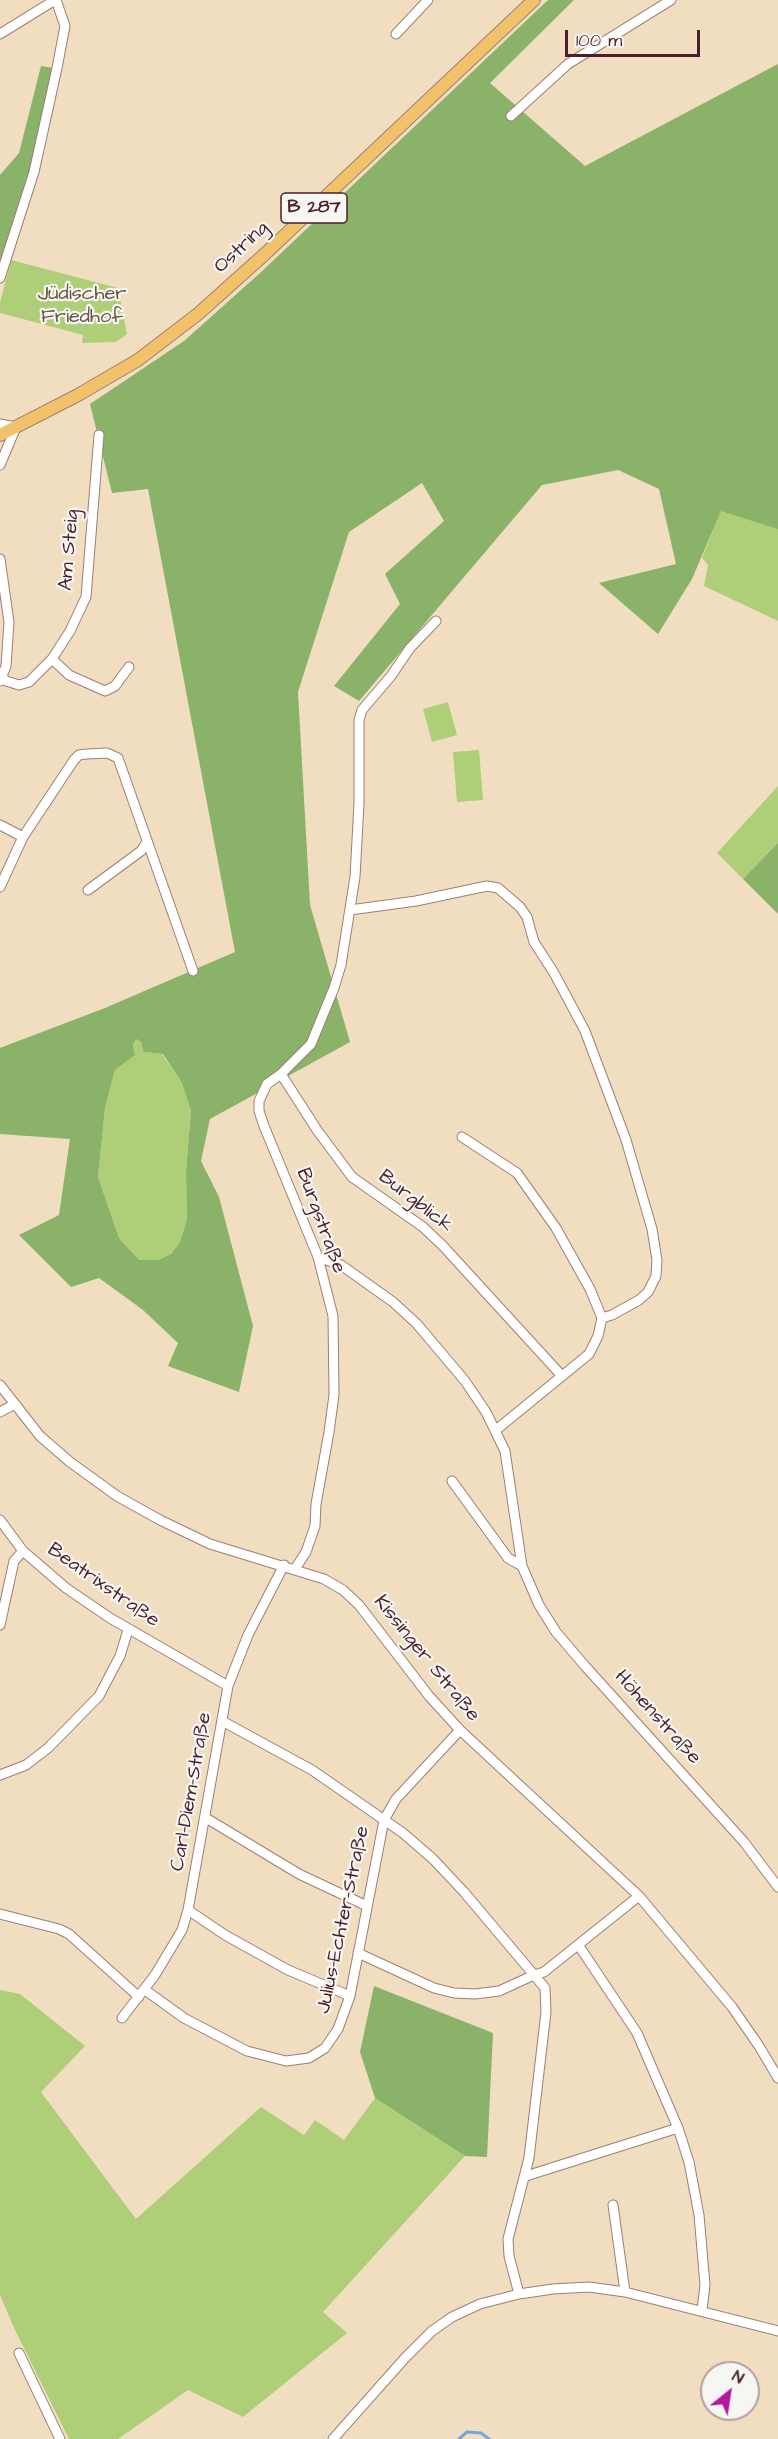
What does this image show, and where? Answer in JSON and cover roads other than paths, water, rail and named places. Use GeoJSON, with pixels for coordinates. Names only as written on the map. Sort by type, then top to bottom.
{"type":"FeatureCollection","features":[{"type":"Feature","properties":{"kind":"main road","name":"Ostring"},"geometry":{"type":"LineString","coordinates":[[0,435],[78,395],[138,360],[198,314],[266,253],[534,0]]}},
{"type":"Feature","properties":{"kind":"street"},"geometry":{"type":"LineString","coordinates":[[0,34],[56,0],[65,26],[57,68],[34,172],[0,278]]}},
{"type":"Feature","properties":{"kind":"street"},"geometry":{"type":"LineString","coordinates":[[396,34],[428,0]]}},
{"type":"Feature","properties":{"kind":"street"},"geometry":{"type":"LineString","coordinates":[[511,116],[568,64],[670,0]]}},
{"type":"Feature","properties":{"kind":"street"},"geometry":{"type":"LineString","coordinates":[[0,423],[16,427],[0,465]]}},
{"type":"Feature","properties":{"kind":"street","name":"Am Steig"},"geometry":{"type":"LineString","coordinates":[[1,679],[19,685],[29,682],[52,659],[70,631],[86,597],[99,435]]}},
{"type":"Feature","properties":{"kind":"street"},"geometry":{"type":"LineString","coordinates":[[0,559],[9,622],[6,666],[1,679]]}},
{"type":"Feature","properties":{"kind":"street","name":"Burgstraße"},"geometry":{"type":"LineString","coordinates":[[295,1569],[306,1551],[315,1526],[316,1504],[334,1395],[333,1316],[318,1257],[259,1111],[261,1094],[267,1084],[281,1074],[311,1044],[331,998],[341,965],[356,870],[359,720],[362,710],[391,676],[410,648],[436,621]]}},
{"type":"Feature","properties":{"kind":"street"},"geometry":{"type":"LineString","coordinates":[[52,659],[69,675],[105,691],[115,686],[129,667]]}},
{"type":"Feature","properties":{"kind":"street"},"geometry":{"type":"LineString","coordinates":[[0,886],[24,837],[74,760],[80,756],[107,753],[118,758],[193,971]]}},
{"type":"Feature","properties":{"kind":"street"},"geometry":{"type":"LineString","coordinates":[[0,825],[24,837]]}},
{"type":"Feature","properties":{"kind":"street"},"geometry":{"type":"LineString","coordinates":[[88,890],[141,851],[147,842]]}},
{"type":"Feature","properties":{"kind":"street"},"geometry":{"type":"LineString","coordinates":[[351,910],[416,901],[488,886],[498,888],[520,907],[527,917],[534,942],[554,973],[585,1031],[626,1140],[652,1228],[657,1260],[656,1276],[648,1292],[612,1316],[602,1318]]}},
{"type":"Feature","properties":{"kind":"street","name":"Burgblick"},"geometry":{"type":"LineString","coordinates":[[281,1074],[317,1130],[352,1176],[423,1227],[443,1246],[562,1376]]}},
{"type":"Feature","properties":{"kind":"street"},"geometry":{"type":"LineString","coordinates":[[462,1137],[517,1173],[556,1228],[590,1289],[602,1318],[598,1336],[589,1354],[496,1430]]}},
{"type":"Feature","properties":{"kind":"street","name":"Höhenstraße"},"geometry":{"type":"LineString","coordinates":[[318,1257],[341,1265],[393,1302],[417,1324],[465,1380],[496,1430],[505,1451],[522,1566],[540,1605],[556,1632],[744,1842],[778,1887]]}},
{"type":"Feature","properties":{"kind":"street","name":"Kissinger Straße"},"geometry":{"type":"LineString","coordinates":[[0,1385],[40,1436],[70,1462],[117,1496],[210,1544],[284,1565],[324,1579],[343,1590],[359,1605],[429,1696],[460,1730],[639,1896],[732,2007],[778,2078]]}},
{"type":"Feature","properties":{"kind":"street"},"geometry":{"type":"LineString","coordinates":[[0,1412],[15,1404]]}},
{"type":"Feature","properties":{"kind":"street","name":"Höhenstraße"},"geometry":{"type":"LineString","coordinates":[[452,1481],[508,1558],[522,1566]]}},
{"type":"Feature","properties":{"kind":"street","name":"Beatrixstraße"},"geometry":{"type":"LineString","coordinates":[[0,1520],[23,1551],[66,1588],[128,1630],[228,1686]]}},
{"type":"Feature","properties":{"kind":"street"},"geometry":{"type":"LineString","coordinates":[[0,1625],[14,1561],[23,1551]]}},
{"type":"Feature","properties":{"kind":"street","name":"Carl-Diem-Straße"},"geometry":{"type":"LineString","coordinates":[[122,2018],[171,1952],[188,1911],[224,1722],[228,1686],[248,1635],[284,1565]]}},
{"type":"Feature","properties":{"kind":"street"},"geometry":{"type":"LineString","coordinates":[[0,1775],[26,1765],[48,1748],[99,1696],[120,1656],[128,1630]]}},
{"type":"Feature","properties":{"kind":"street"},"geometry":{"type":"LineString","coordinates":[[224,1722],[312,1770],[384,1820],[433,1859],[544,1988],[546,2012],[526,2176],[508,2239],[509,2256],[519,2294]]}},
{"type":"Feature","properties":{"kind":"street","name":"Julius-Echter-Straße"},"geometry":{"type":"LineString","coordinates":[[0,1914],[59,1929],[69,1934],[142,1993],[224,2041],[247,2051],[286,2061],[309,2058],[325,2048],[338,2030],[350,1996],[384,1820],[396,1799],[460,1730]]}},
{"type":"Feature","properties":{"kind":"street"},"geometry":{"type":"LineString","coordinates":[[206,1818],[299,1874],[367,1906]]}},
{"type":"Feature","properties":{"kind":"street"},"geometry":{"type":"LineString","coordinates":[[358,1953],[434,1988],[454,1993],[475,1994],[499,1991],[534,1974],[544,1972],[639,1896]]}},
{"type":"Feature","properties":{"kind":"street"},"geometry":{"type":"LineString","coordinates":[[188,1911],[225,1935],[288,1970],[350,1996]]}},
{"type":"Feature","properties":{"kind":"street"},"geometry":{"type":"LineString","coordinates":[[579,1946],[637,2033],[678,2128],[689,2162],[699,2215],[705,2285],[702,2310]]}},
{"type":"Feature","properties":{"kind":"street"},"geometry":{"type":"LineString","coordinates":[[526,2176],[678,2128]]}},
{"type":"Feature","properties":{"kind":"street"},"geometry":{"type":"LineString","coordinates":[[613,2205],[625,2292]]}},
{"type":"Feature","properties":{"kind":"street"},"geometry":{"type":"LineString","coordinates":[[333,2439],[432,2331],[452,2317],[480,2304],[519,2294],[589,2287],[625,2292],[778,2331]]}},
{"type":"Feature","properties":{"kind":"street"},"geometry":{"type":"LineString","coordinates":[[19,2353],[60,2439]]}},
{"type":"Feature","properties":{"kind":"waterway"},"geometry":{"type":"LineString","coordinates":[[459,2439],[467,2432],[481,2433],[489,2439]]}},
{"type":"Feature","properties":{"kind":"park label","name":"Jüdischer Friedhof"},"geometry":{"type":"Point","coordinates":[82,306]}}]}
